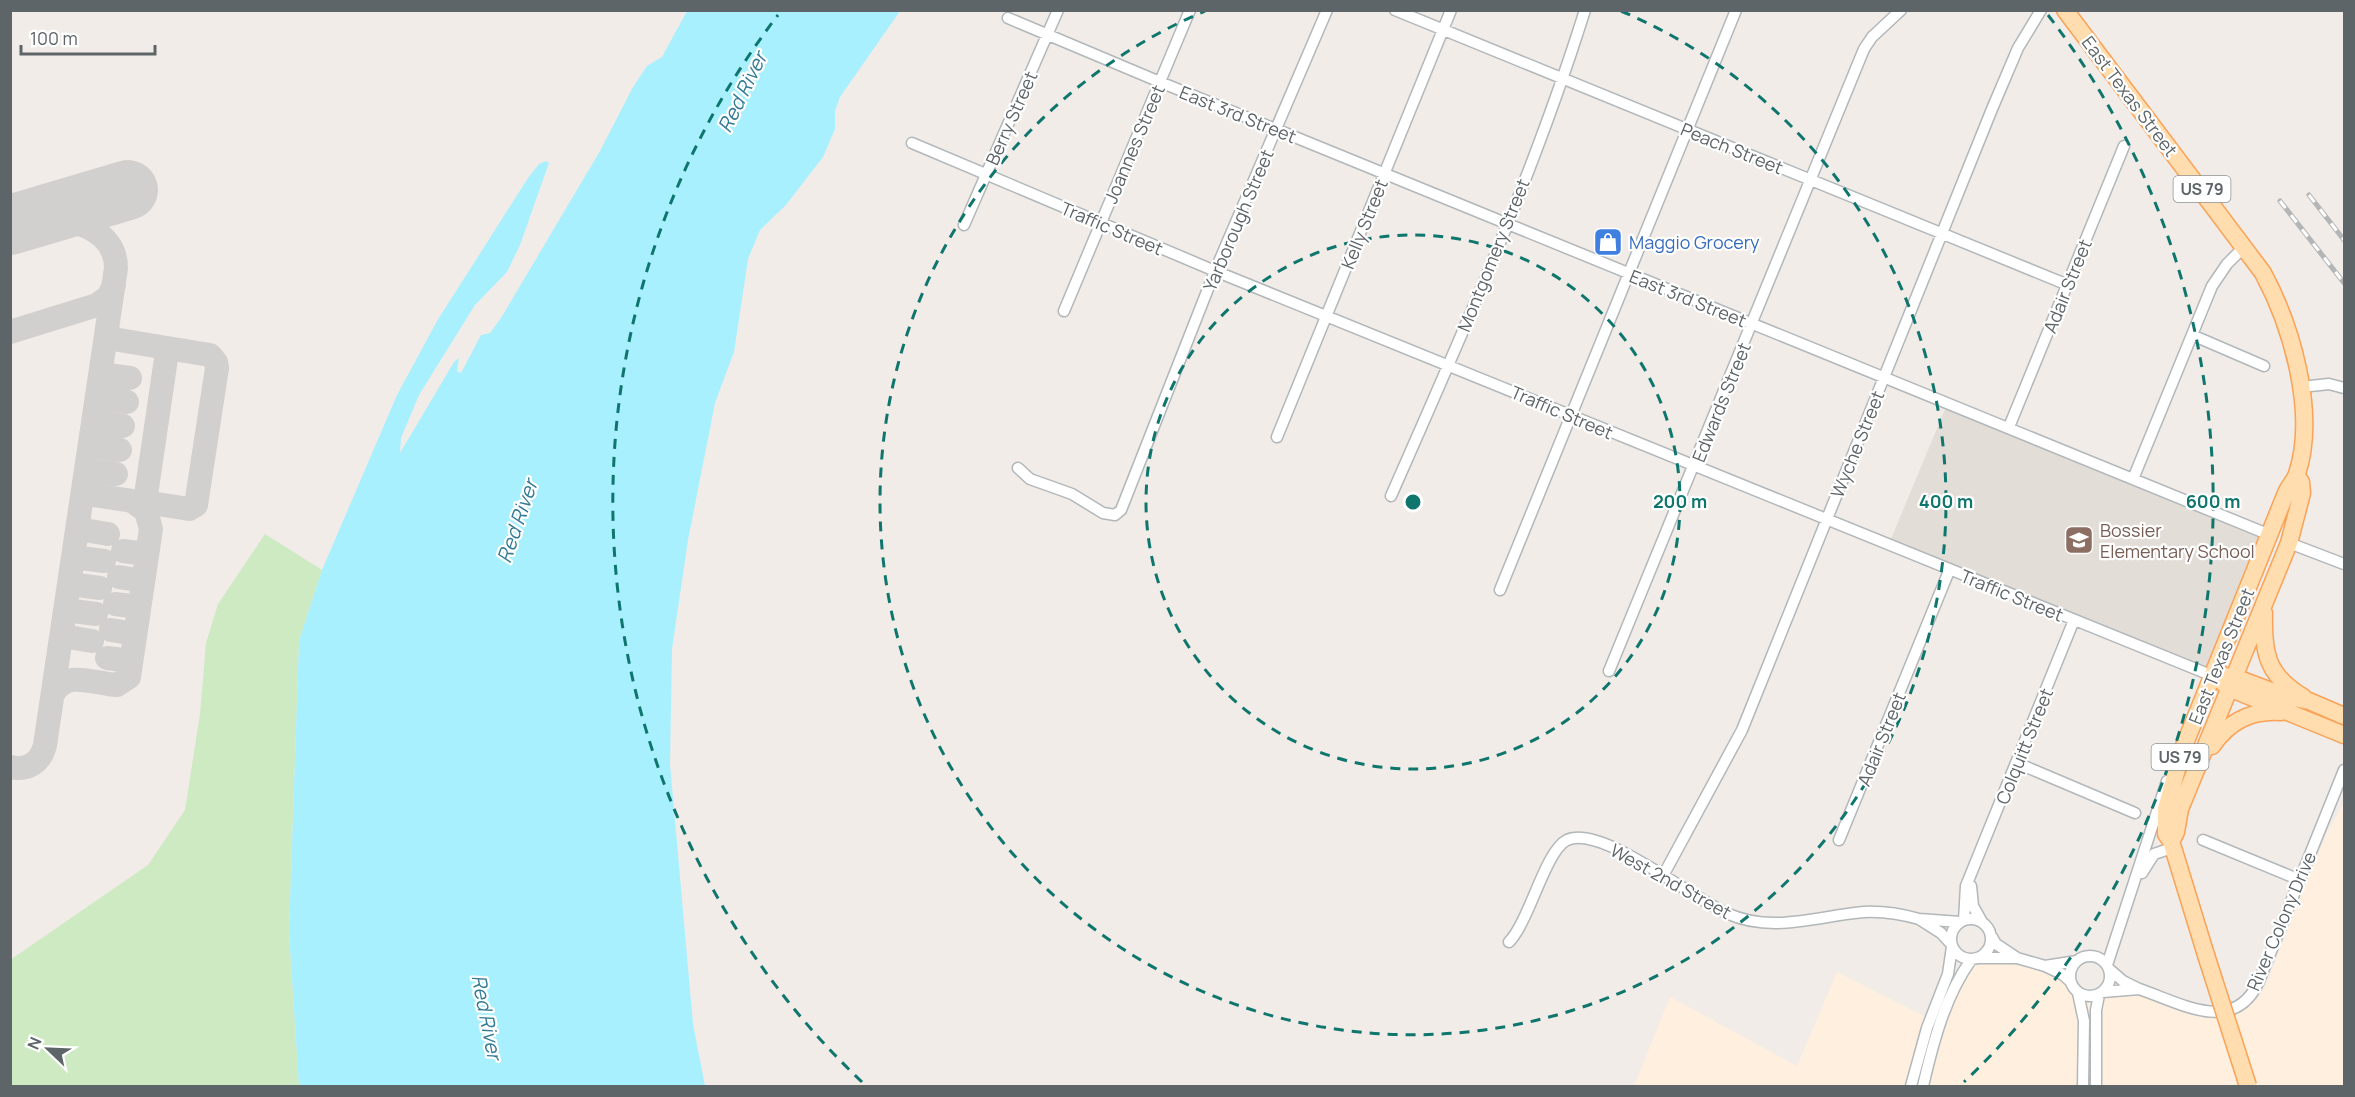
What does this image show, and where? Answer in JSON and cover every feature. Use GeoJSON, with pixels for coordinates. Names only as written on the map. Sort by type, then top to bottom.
{"type":"FeatureCollection","features":[{"type":"Feature","properties":{"kind":"main road","name":"East Texas Street"},"geometry":{"type":"LineString","coordinates":[[2065,10],[2245,246],[2263,273],[2286,320],[2301,387],[2302,432],[2297,477],[2286,493],[2182,751],[2166,808],[2166,834],[2172,845],[2248,1086]]}},
{"type":"Feature","properties":{"kind":"main road","name":"East Texas Street"},"geometry":{"type":"LineString","coordinates":[[2172,845],[2180,809],[2289,543],[2302,493],[2301,482],[2297,477]]}},
{"type":"Feature","properties":{"kind":"main road"},"geometry":{"type":"LineString","coordinates":[[2286,493],[2290,501],[2282,527],[2289,543]]}},
{"type":"Feature","properties":{"kind":"main road"},"geometry":{"type":"LineString","coordinates":[[2270,535],[2276,545],[2268,568],[2263,634],[2269,662],[2285,685],[2309,701]]}},
{"type":"Feature","properties":{"kind":"main road","name":"Traffic Street"},"geometry":{"type":"LineString","coordinates":[[2213,676],[2309,701],[2344,716]]}},
{"type":"Feature","properties":{"kind":"main road","name":"Traffic Street"},"geometry":{"type":"LineString","coordinates":[[2231,682],[2288,712],[2344,735]]}},
{"type":"Feature","properties":{"kind":"main road"},"geometry":{"type":"LineString","coordinates":[[2195,771],[2214,742],[2234,722],[2262,712],[2288,712]]}},
{"type":"Feature","properties":{"kind":"street","name":"Berry Street"},"geometry":{"type":"LineString","coordinates":[[964,225],[1058,10]]}},
{"type":"Feature","properties":{"kind":"street","name":"Joannes Street"},"geometry":{"type":"LineString","coordinates":[[1064,311],[1190,10]]}},
{"type":"Feature","properties":{"kind":"street","name":"Yarborough Street"},"geometry":{"type":"LineString","coordinates":[[1018,468],[1030,478],[1072,494],[1103,513],[1118,514],[1124,504],[1215,271],[1327,10]]}},
{"type":"Feature","properties":{"kind":"street","name":"Peach Street"},"geometry":{"type":"LineString","coordinates":[[1395,10],[2068,285]]}},
{"type":"Feature","properties":{"kind":"street","name":"Kelly Street"},"geometry":{"type":"LineString","coordinates":[[1277,437],[1451,10]]}},
{"type":"Feature","properties":{"kind":"street","name":"Montgomery Street"},"geometry":{"type":"LineString","coordinates":[[1391,496],[1449,365],[1564,79],[1585,10]]}},
{"type":"Feature","properties":{"kind":"street"},"geometry":{"type":"LineString","coordinates":[[1500,590],[1627,273],[1736,10]]}},
{"type":"Feature","properties":{"kind":"street","name":"Edwards Street"},"geometry":{"type":"LineString","coordinates":[[1610,670],[1864,49],[1872,37],[1901,10]]}},
{"type":"Feature","properties":{"kind":"street","name":"Wyche Street"},"geometry":{"type":"LineString","coordinates":[[1664,874],[1742,730],[2018,48],[2041,10]]}},
{"type":"Feature","properties":{"kind":"street","name":"East 3rd Street"},"geometry":{"type":"LineString","coordinates":[[1008,18],[1506,224],[2009,426],[2270,535]]}},
{"type":"Feature","properties":{"kind":"street","name":"Traffic Street"},"geometry":{"type":"LineString","coordinates":[[912,143],[1215,271],[1949,571],[2213,676]]}},
{"type":"Feature","properties":{"kind":"street","name":"Adair Street"},"geometry":{"type":"LineString","coordinates":[[2009,426],[2124,146]]}},
{"type":"Feature","properties":{"kind":"street"},"geometry":{"type":"LineString","coordinates":[[2133,478],[2212,286],[2227,264],[2245,246]]}},
{"type":"Feature","properties":{"kind":"street"},"geometry":{"type":"LineString","coordinates":[[2192,335],[2264,366]]}},
{"type":"Feature","properties":{"kind":"street"},"geometry":{"type":"LineString","coordinates":[[2301,387],[2329,384],[2344,388]]}},
{"type":"Feature","properties":{"kind":"street"},"geometry":{"type":"LineString","coordinates":[[2289,543],[2344,564]]}},
{"type":"Feature","properties":{"kind":"street","name":"Adair Street"},"geometry":{"type":"LineString","coordinates":[[1839,840],[1949,571]]}},
{"type":"Feature","properties":{"kind":"street","name":"Colquitt Street"},"geometry":{"type":"LineString","coordinates":[[1962,921],[1966,886],[2074,620]]}},
{"type":"Feature","properties":{"kind":"street"},"geometry":{"type":"LineString","coordinates":[[2096,1086],[2096,1010],[2101,993],[2109,983],[2108,967],[2117,929],[2136,880],[2160,799],[2182,751]]}},
{"type":"Feature","properties":{"kind":"street"},"geometry":{"type":"LineString","coordinates":[[2017,763],[2135,813]]}},
{"type":"Feature","properties":{"kind":"street","name":"River Colony Drive"},"geometry":{"type":"LineString","coordinates":[[2108,967],[2123,981],[2139,989],[2205,1013],[2222,1011],[2244,1001],[2257,987],[2344,770]]}},
{"type":"Feature","properties":{"kind":"street","name":"West 2nd Street"},"geometry":{"type":"LineString","coordinates":[[1509,942],[1525,920],[1556,852],[1567,841],[1580,838],[1599,842],[1664,874],[1715,908],[1738,918],[1763,924],[1797,924],[1873,912],[1918,919],[1962,921]]}},
{"type":"Feature","properties":{"kind":"street"},"geometry":{"type":"LineString","coordinates":[[2203,840],[2300,880]]}},
{"type":"Feature","properties":{"kind":"street"},"geometry":{"type":"LineString","coordinates":[[2136,880],[2154,854],[2172,845]]}},
{"type":"Feature","properties":{"kind":"street","name":"Colquitt Street"},"geometry":{"type":"LineString","coordinates":[[1973,871],[1971,897],[1982,922]]}},
{"type":"Feature","properties":{"kind":"street","name":"West 2nd Street"},"geometry":{"type":"LineString","coordinates":[[1918,919],[1941,933],[1952,945]]}},
{"type":"Feature","properties":{"kind":"street"},"geometry":{"type":"LineString","coordinates":[[1911,1086],[1927,1029],[1948,974],[1952,931],[1962,921],[1974,919],[1982,922],[1989,929],[1996,944],[2017,958]]}},
{"type":"Feature","properties":{"kind":"street"},"geometry":{"type":"LineString","coordinates":[[2045,966],[2077,961],[2089,956],[2107,944],[2117,929]]}},
{"type":"Feature","properties":{"kind":"street"},"geometry":{"type":"LineString","coordinates":[[1923,1086],[1942,1017],[1961,974],[1975,959],[1989,950],[1992,937]]}},
{"type":"Feature","properties":{"kind":"street"},"geometry":{"type":"LineString","coordinates":[[1952,945],[1958,955],[1975,959],[2017,958],[2045,966],[2062,974],[2071,982],[2078,993],[2084,1021],[2084,1086]]}},
{"type":"Feature","properties":{"kind":"street"},"geometry":{"type":"LineString","coordinates":[[2089,956],[2098,958],[2108,967]]}},
{"type":"Feature","properties":{"kind":"street"},"geometry":{"type":"LineString","coordinates":[[2071,982],[2071,969],[2077,961]]}},
{"type":"Feature","properties":{"kind":"street","name":"River Colony Drive"},"geometry":{"type":"LineString","coordinates":[[2101,993],[2139,989]]}},
{"type":"Feature","properties":{"kind":"street"},"geometry":{"type":"LineString","coordinates":[[2078,993],[2088,997],[2101,993]]}},
{"type":"Feature","properties":{"kind":"shaded area","name":"Bossier Elementary School"},"geometry":{"type":"Polygon","coordinates":[[[1948,402],[2270,535],[2213,676],[1888,546],[1948,402]]]}},
{"type":"Feature","properties":{"kind":"shaded area"},"geometry":{"type":"Polygon","coordinates":[[[2344,802],[2344,1086],[1634,1086],[1670,997],[1797,1066],[1837,972],[1942,1025],[1968,970],[1978,963],[1989,960],[2050,972],[2064,981],[2076,1001],[2101,1000],[2110,993],[2137,994],[2204,1018],[2219,1018],[2240,1010],[2258,998],[2265,987],[2325,837],[2344,802]]]}},
{"type":"Feature","properties":{"kind":"green space"},"geometry":{"type":"Polygon","coordinates":[[[265,534],[322,570],[299,641],[289,932],[299,1086],[11,1086],[10,960],[148,865],[185,810],[200,714],[206,643],[218,604],[265,534]]]}},
{"type":"Feature","properties":{"kind":"water","name":"Red River"},"geometry":{"type":"Polygon","coordinates":[[[687,11],[900,11],[840,97],[835,111],[835,129],[823,157],[786,205],[760,230],[748,259],[734,352],[715,403],[688,540],[672,649],[670,764],[693,1024],[705,1086],[299,1086],[289,932],[299,641],[322,570],[397,395],[437,321],[528,178],[539,164],[546,161],[549,163],[520,245],[507,272],[475,305],[419,395],[401,438],[400,453],[454,362],[459,358],[457,371],[461,373],[481,335],[490,333],[501,318],[600,151],[633,87],[647,66],[662,57],[687,11]]]}},
{"type":"Feature","properties":{"kind":"taxiway"},"geometry":{"type":"LineString","coordinates":[[10,767],[22,768],[33,764],[45,745],[116,268],[114,254],[108,243],[88,227],[62,219],[35,218]]}},
{"type":"Feature","properties":{"kind":"taxiway"},"geometry":{"type":"LineString","coordinates":[[10,332],[97,305],[108,297],[114,285]]}},
{"type":"Feature","properties":{"kind":"taxiway"},"geometry":{"type":"LineString","coordinates":[[84,483],[93,495],[140,502],[146,495],[167,352],[161,347],[113,339],[107,330]]}},
{"type":"Feature","properties":{"kind":"taxiway"},"geometry":{"type":"LineString","coordinates":[[146,495],[151,503],[189,509],[196,505],[217,368],[216,362],[210,355],[161,347]]}},
{"type":"Feature","properties":{"kind":"taxiway"},"geometry":{"type":"LineString","coordinates":[[101,374],[130,378]]}},
{"type":"Feature","properties":{"kind":"taxiway"},"geometry":{"type":"LineString","coordinates":[[97,398],[127,402]]}},
{"type":"Feature","properties":{"kind":"taxiway"},"geometry":{"type":"LineString","coordinates":[[93,422],[123,426]]}},
{"type":"Feature","properties":{"kind":"taxiway"},"geometry":{"type":"LineString","coordinates":[[90,446],[120,450]]}},
{"type":"Feature","properties":{"kind":"taxiway"},"geometry":{"type":"LineString","coordinates":[[86,470],[116,474]]}},
{"type":"Feature","properties":{"kind":"taxiway"},"geometry":{"type":"LineString","coordinates":[[53,694],[59,686],[73,680],[117,685],[129,677],[151,529],[146,511],[132,501]]}},
{"type":"Feature","properties":{"kind":"taxiway"},"geometry":{"type":"LineString","coordinates":[[78,529],[108,534]]}},
{"type":"Feature","properties":{"kind":"taxiway"},"geometry":{"type":"LineString","coordinates":[[123,551],[147,554]]}},
{"type":"Feature","properties":{"kind":"taxiway"},"geometry":{"type":"LineString","coordinates":[[73,557],[104,561]]}},
{"type":"Feature","properties":{"kind":"taxiway"},"geometry":{"type":"LineString","coordinates":[[119,577],[143,581]]}},
{"type":"Feature","properties":{"kind":"taxiway"},"geometry":{"type":"LineString","coordinates":[[70,584],[100,588]]}},
{"type":"Feature","properties":{"kind":"taxiway"},"geometry":{"type":"LineString","coordinates":[[115,604],[139,607]]}},
{"type":"Feature","properties":{"kind":"taxiway"},"geometry":{"type":"LineString","coordinates":[[66,610],[96,614]]}},
{"type":"Feature","properties":{"kind":"taxiway"},"geometry":{"type":"LineString","coordinates":[[111,630],[135,634]]}},
{"type":"Feature","properties":{"kind":"taxiway"},"geometry":{"type":"LineString","coordinates":[[62,636],[92,641]]}},
{"type":"Feature","properties":{"kind":"taxiway"},"geometry":{"type":"LineString","coordinates":[[107,658],[131,661]]}},
{"type":"Feature","properties":{"kind":"runway"},"geometry":{"type":"LineString","coordinates":[[10,225],[128,190]]}},
{"type":"Feature","properties":{"kind":"railway"},"geometry":{"type":"LineString","coordinates":[[2309,195],[2344,240]]}},
{"type":"Feature","properties":{"kind":"railway"},"geometry":{"type":"LineString","coordinates":[[2280,201],[2344,283]]}},
{"type":"Feature","properties":{"kind":"place","name":"Maggio Grocery"},"geometry":{"type":"Point","coordinates":[1608,242]}},
{"type":"Feature","properties":{"kind":"place","name":"Bossier Elementary School"},"geometry":{"type":"Point","coordinates":[2079,540]}}]}
